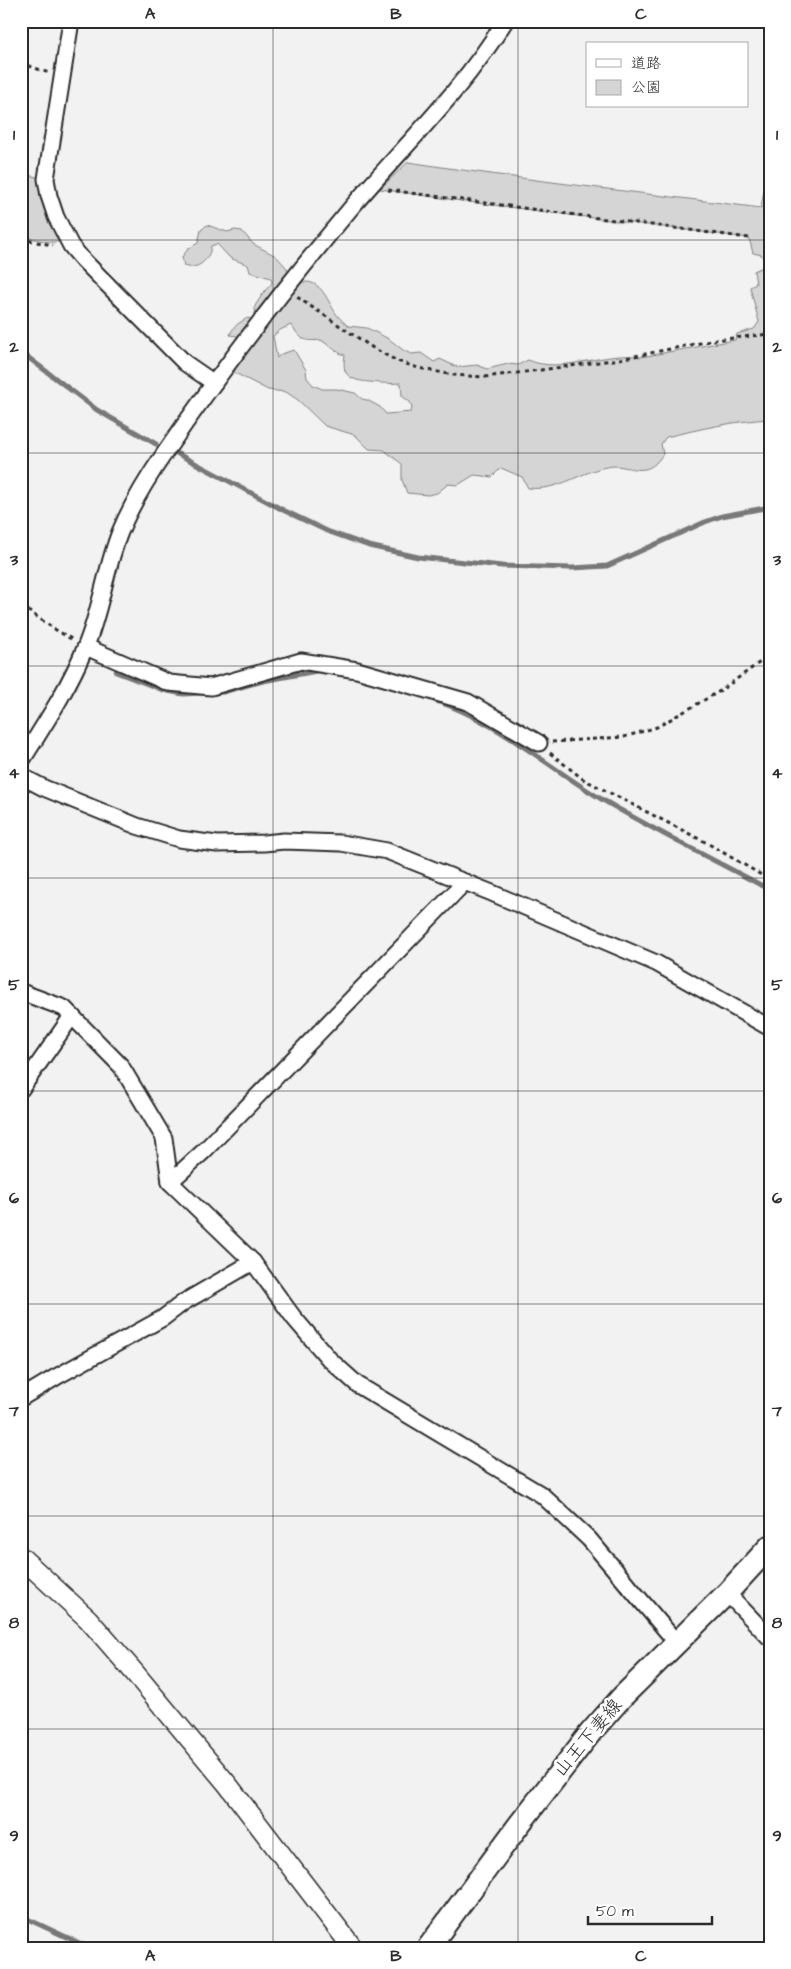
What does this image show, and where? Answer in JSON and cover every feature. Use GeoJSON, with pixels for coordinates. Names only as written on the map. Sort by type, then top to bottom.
{"type":"FeatureCollection","features":[{"type":"Feature","properties":{"kind":"main road","name":"山王下妻線"},"geometry":{"type":"LineString","coordinates":[[428,1948],[567,1761],[622,1697],[727,1593],[770,1546]]}},
{"type":"Feature","properties":{"kind":"street"},"geometry":{"type":"LineString","coordinates":[[71,21],[46,179],[56,217],[71,246],[83,260],[185,363],[214,383]]}},
{"type":"Feature","properties":{"kind":"street"},"geometry":{"type":"LineString","coordinates":[[21,762],[64,692],[86,647],[119,534],[130,509],[163,456],[214,383],[286,289],[370,187],[460,84],[495,38],[505,21]]}},
{"type":"Feature","properties":{"kind":"street"},"geometry":{"type":"LineString","coordinates":[[86,647],[169,683],[186,685],[211,687],[301,661],[357,670],[468,702],[539,743]]}},
{"type":"Feature","properties":{"kind":"street"},"geometry":{"type":"LineString","coordinates":[[21,776],[44,788],[136,826],[179,839],[217,844],[264,844],[284,841],[341,843],[387,851],[466,882],[656,963],[770,1028]]}},
{"type":"Feature","properties":{"kind":"street"},"geometry":{"type":"LineString","coordinates":[[170,1182],[204,1151],[466,882]]}},
{"type":"Feature","properties":{"kind":"street"},"geometry":{"type":"LineString","coordinates":[[21,992],[64,1008],[121,1066],[164,1138],[170,1182],[253,1262],[294,1318],[330,1360],[358,1385],[542,1495],[589,1539],[676,1642]]}},
{"type":"Feature","properties":{"kind":"street"},"geometry":{"type":"LineString","coordinates":[[21,1089],[72,1016]]}},
{"type":"Feature","properties":{"kind":"street"},"geometry":{"type":"LineString","coordinates":[[21,1398],[56,1376],[163,1318],[184,1302],[253,1262]]}},
{"type":"Feature","properties":{"kind":"street"},"geometry":{"type":"LineString","coordinates":[[21,1557],[88,1619],[134,1672],[228,1785],[353,1948]]}},
{"type":"Feature","properties":{"kind":"street"},"geometry":{"type":"LineString","coordinates":[[727,1593],[770,1638]]}},
{"type":"Feature","properties":{"kind":"path"},"geometry":{"type":"LineString","coordinates":[[21,63],[62,78]]}},
{"type":"Feature","properties":{"kind":"path"},"geometry":{"type":"LineString","coordinates":[[370,187],[469,202],[749,238]]}},
{"type":"Feature","properties":{"kind":"path"},"geometry":{"type":"LineString","coordinates":[[21,239],[71,246]]}},
{"type":"Feature","properties":{"kind":"path"},"geometry":{"type":"LineString","coordinates":[[286,289],[373,348],[397,361],[418,368],[454,375],[486,377],[551,369],[620,359],[716,340],[770,334]]}},
{"type":"Feature","properties":{"kind":"path"},"geometry":{"type":"LineString","coordinates":[[21,606],[56,630],[86,647]]}},
{"type":"Feature","properties":{"kind":"path"},"geometry":{"type":"LineString","coordinates":[[539,743],[609,739],[644,732],[678,716],[720,691],[770,655]]}},
{"type":"Feature","properties":{"kind":"path"},"geometry":{"type":"LineString","coordinates":[[539,743],[582,779],[707,843],[770,880]]}},
{"type":"Feature","properties":{"kind":"green space"},"geometry":{"type":"Polygon","coordinates":[[[770,153],[770,419],[730,423],[666,437],[661,444],[663,454],[651,467],[641,469],[614,466],[603,468],[551,487],[540,488],[528,488],[522,477],[501,468],[492,477],[474,475],[458,485],[448,484],[437,493],[428,495],[407,493],[402,480],[402,464],[384,450],[369,449],[355,435],[325,426],[298,400],[286,392],[268,390],[235,373],[232,363],[243,337],[230,335],[231,332],[248,318],[255,321],[262,314],[255,311],[255,306],[272,283],[271,278],[250,272],[248,265],[230,258],[217,244],[211,246],[206,259],[202,263],[194,267],[184,266],[182,257],[188,249],[198,243],[201,230],[207,225],[227,232],[242,231],[253,244],[276,256],[286,267],[295,284],[304,282],[317,285],[337,315],[348,326],[367,328],[389,339],[411,354],[421,353],[434,362],[440,359],[457,367],[477,365],[487,369],[508,364],[518,365],[528,360],[541,364],[569,364],[613,357],[641,357],[735,340],[737,334],[754,329],[759,322],[750,287],[756,284],[754,271],[765,266],[762,255],[753,253],[749,238],[380,189],[408,162],[540,181],[761,208],[770,153]],[[291,325],[273,336],[277,358],[281,354],[294,350],[306,370],[307,378],[313,385],[322,389],[337,389],[355,393],[362,399],[380,407],[386,414],[411,412],[410,402],[402,396],[401,383],[369,382],[348,376],[344,368],[345,355],[321,340],[306,340],[291,325]]]}},
{"type":"Feature","properties":{"kind":"green space"},"geometry":{"type":"Polygon","coordinates":[[[21,174],[42,178],[62,242],[49,242],[21,236],[21,174]]]}},
{"type":"Feature","properties":{"kind":"waterway"},"geometry":{"type":"LineString","coordinates":[[21,352],[97,410],[156,444]]}},
{"type":"Feature","properties":{"kind":"waterway"},"geometry":{"type":"LineString","coordinates":[[178,454],[285,511],[327,531],[369,546],[418,557],[502,566],[572,568],[607,566],[705,522],[722,516],[770,507]]}},
{"type":"Feature","properties":{"kind":"waterway"},"geometry":{"type":"LineString","coordinates":[[116,672],[163,690],[183,694],[223,692],[263,681],[322,670]]}},
{"type":"Feature","properties":{"kind":"waterway"},"geometry":{"type":"LineString","coordinates":[[434,700],[479,719],[603,800],[770,890]]}},
{"type":"Feature","properties":{"kind":"waterway"},"geometry":{"type":"LineString","coordinates":[[21,1916],[90,1948]]}}]}
